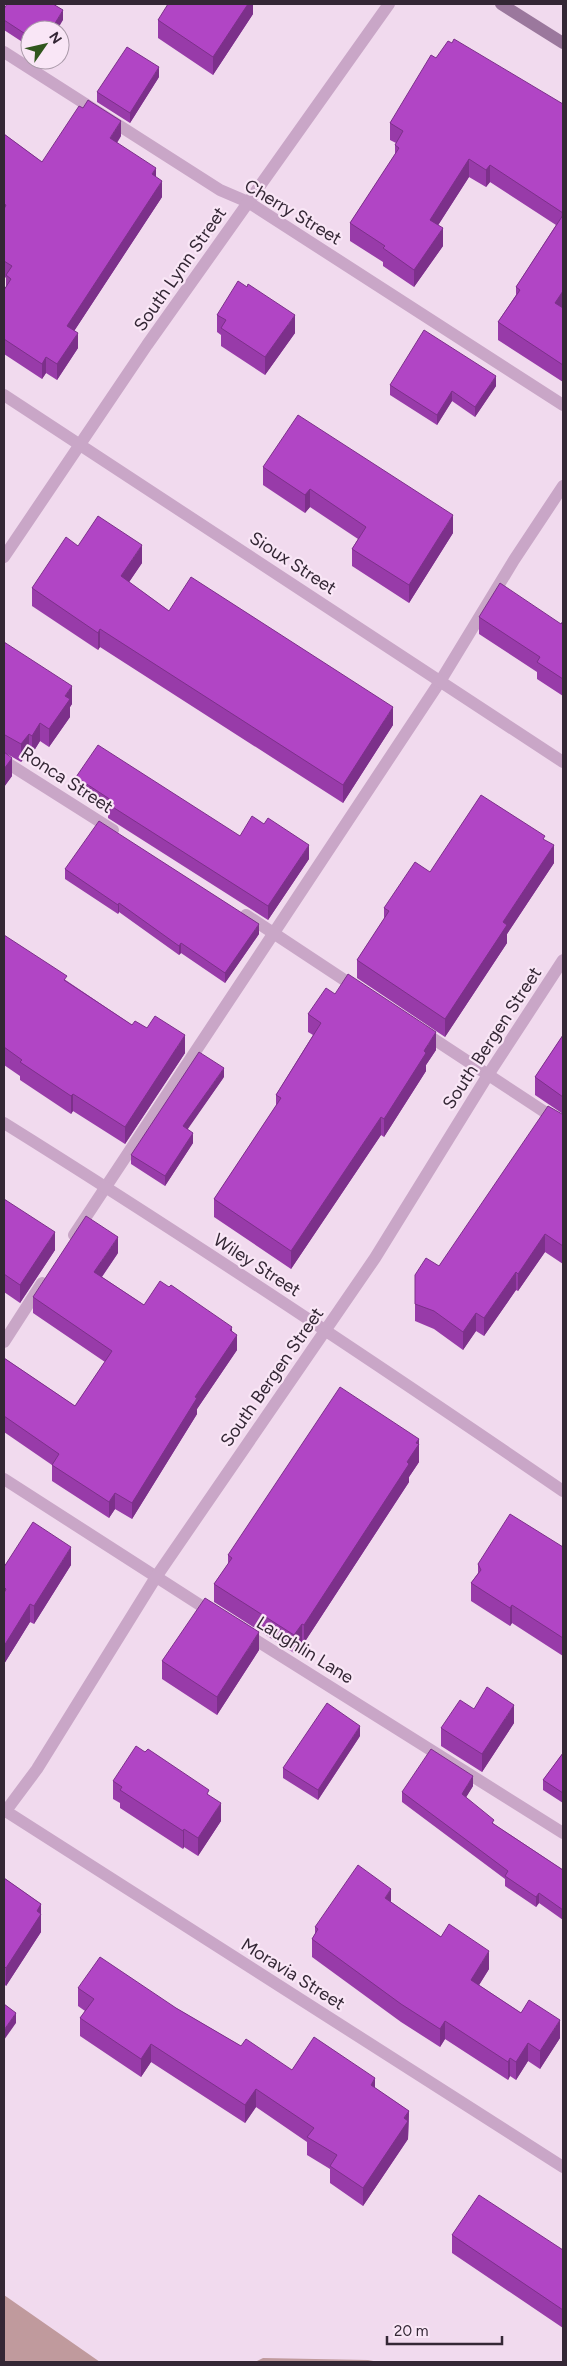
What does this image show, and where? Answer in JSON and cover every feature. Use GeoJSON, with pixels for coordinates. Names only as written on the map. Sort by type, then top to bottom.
{"type":"FeatureCollection","features":[{"type":"Feature","properties":{"kind":"main road"},"geometry":{"type":"LineString","coordinates":[[501,4],[563,43]]}},
{"type":"Feature","properties":{"kind":"street","name":"South Lynn Street"},"geometry":{"type":"LineString","coordinates":[[4,557],[79,445],[248,202],[389,4]]}},
{"type":"Feature","properties":{"kind":"street","name":"Cherry Street"},"geometry":{"type":"LineString","coordinates":[[4,52],[220,190],[248,202],[563,404]]}},
{"type":"Feature","properties":{"kind":"street","name":"Sioux Street"},"geometry":{"type":"LineString","coordinates":[[4,395],[441,680],[563,762]]}},
{"type":"Feature","properties":{"kind":"street"},"geometry":{"type":"LineString","coordinates":[[68,1244],[272,932],[441,680],[514,560],[563,486]]}},
{"type":"Feature","properties":{"kind":"street","name":"Ronca Street"},"geometry":{"type":"LineString","coordinates":[[4,761],[121,836]]}},
{"type":"Feature","properties":{"kind":"street"},"geometry":{"type":"LineString","coordinates":[[239,911],[372,998]]}},
{"type":"Feature","properties":{"kind":"street","name":"South Bergen Street"},"geometry":{"type":"LineString","coordinates":[[5,1811],[37,1769],[156,1577],[326,1331],[374,1258],[488,1075],[563,960]]}},
{"type":"Feature","properties":{"kind":"street"},"geometry":{"type":"LineString","coordinates":[[413,1026],[563,1124]]}},
{"type":"Feature","properties":{"kind":"street","name":"Wiley Street"},"geometry":{"type":"LineString","coordinates":[[4,1122],[106,1186],[326,1331],[563,1491]]}},
{"type":"Feature","properties":{"kind":"street"},"geometry":{"type":"LineString","coordinates":[[4,1342],[47,1276]]}},
{"type":"Feature","properties":{"kind":"street"},"geometry":{"type":"LineString","coordinates":[[4,1479],[222,1619]]}},
{"type":"Feature","properties":{"kind":"street","name":"Laughlin Lane"},"geometry":{"type":"LineString","coordinates":[[239,1629],[563,1833]]}},
{"type":"Feature","properties":{"kind":"street","name":"Moravia Street"},"geometry":{"type":"LineString","coordinates":[[5,1811],[561,2162]]}},
{"type":"Feature","properties":{"kind":"shaded area"},"geometry":{"type":"Polygon","coordinates":[[[4,2295],[100,2362],[4,2362],[4,2295]]]}},
{"type":"Feature","properties":{"kind":"shaded area"},"geometry":{"type":"Polygon","coordinates":[[[263,2358],[368,2360],[379,2362],[255,2362],[263,2358]]]}},
{"type":"Feature","properties":{"kind":"building"},"geometry":{"type":"Polygon","coordinates":[[[7,4],[53,4],[63,10],[57,20],[20,20],[20,30],[4,20],[4,9],[7,4]]]}},
{"type":"Feature","properties":{"kind":"building"},"geometry":{"type":"Polygon","coordinates":[[[168,4],[248,4],[213,57],[158,20],[168,4]]]}},
{"type":"Feature","properties":{"kind":"building"},"geometry":{"type":"Polygon","coordinates":[[[454,39],[563,104],[563,213],[490,165],[486,170],[469,159],[430,220],[443,228],[414,270],[383,248],[385,246],[350,223],[399,148],[395,145],[403,131],[390,123],[431,55],[436,58],[448,41],[452,43],[454,39]]]}},
{"type":"Feature","properties":{"kind":"building"},"geometry":{"type":"Polygon","coordinates":[[[127,47],[159,67],[130,113],[97,92],[127,47]]]}},
{"type":"Feature","properties":{"kind":"building"},"geometry":{"type":"Polygon","coordinates":[[[88,100],[121,121],[110,138],[156,168],[152,174],[162,181],[67,326],[78,333],[57,364],[46,357],[42,364],[4,339],[4,290],[11,279],[6,275],[12,266],[4,261],[4,209],[6,205],[4,204],[4,134],[42,162],[79,106],[83,108],[88,100]]]}},
{"type":"Feature","properties":{"kind":"building"},"geometry":{"type":"Polygon","coordinates":[[[563,215],[563,291],[555,303],[563,308],[563,365],[498,322],[520,290],[516,287],[563,215]]]}},
{"type":"Feature","properties":{"kind":"building"},"geometry":{"type":"Polygon","coordinates":[[[238,281],[247,287],[248,284],[295,315],[265,357],[221,328],[226,320],[217,315],[238,281]]]}},
{"type":"Feature","properties":{"kind":"building"},"geometry":{"type":"Polygon","coordinates":[[[424,330],[496,376],[475,407],[452,391],[437,415],[390,385],[424,330]]]}},
{"type":"Feature","properties":{"kind":"building"},"geometry":{"type":"Polygon","coordinates":[[[298,415],[453,515],[409,585],[352,549],[366,527],[310,489],[305,495],[263,467],[298,415]]]}},
{"type":"Feature","properties":{"kind":"building"},"geometry":{"type":"Polygon","coordinates":[[[98,516],[142,545],[121,576],[169,611],[191,577],[393,707],[343,785],[100,629],[98,633],[32,588],[66,537],[78,546],[98,516]]]}},
{"type":"Feature","properties":{"kind":"building"},"geometry":{"type":"Polygon","coordinates":[[[500,583],[561,624],[563,621],[563,679],[537,662],[540,657],[479,617],[500,583]]]}},
{"type":"Feature","properties":{"kind":"building"},"geometry":{"type":"Polygon","coordinates":[[[4,642],[72,686],[65,696],[70,699],[49,729],[40,723],[32,736],[29,734],[21,744],[4,736],[4,642]]]}},
{"type":"Feature","properties":{"kind":"building"},"geometry":{"type":"Polygon","coordinates":[[[98,745],[240,836],[252,816],[264,824],[268,818],[309,845],[268,906],[108,804],[111,800],[76,777],[98,745]]]}},
{"type":"Feature","properties":{"kind":"building"},"geometry":{"type":"Polygon","coordinates":[[[4,752],[12,758],[4,769],[4,752]]]}},
{"type":"Feature","properties":{"kind":"building"},"geometry":{"type":"Polygon","coordinates":[[[481,795],[545,836],[543,839],[554,845],[503,922],[507,925],[445,1019],[357,960],[389,911],[384,908],[415,862],[430,872],[481,795]]]}},
{"type":"Feature","properties":{"kind":"building"},"geometry":{"type":"Polygon","coordinates":[[[99,821],[259,924],[225,973],[181,943],[179,946],[119,903],[118,905],[65,869],[99,821]]]}},
{"type":"Feature","properties":{"kind":"building"},"geometry":{"type":"Polygon","coordinates":[[[4,935],[67,976],[64,980],[132,1025],[135,1021],[147,1028],[155,1016],[185,1035],[125,1127],[73,1094],[71,1096],[20,1062],[22,1060],[4,1047],[4,935]]]}},
{"type":"Feature","properties":{"kind":"building"},"geometry":{"type":"Polygon","coordinates":[[[348,974],[436,1032],[424,1051],[426,1053],[384,1119],[381,1117],[291,1251],[214,1199],[281,1098],[276,1095],[321,1023],[308,1014],[326,988],[335,994],[348,974]]]}},
{"type":"Feature","properties":{"kind":"building"},"geometry":{"type":"Polygon","coordinates":[[[563,1035],[563,1097],[535,1077],[563,1035]]]}},
{"type":"Feature","properties":{"kind":"building"},"geometry":{"type":"Polygon","coordinates":[[[199,1052],[224,1068],[183,1126],[193,1133],[165,1176],[131,1155],[199,1052]]]}},
{"type":"Feature","properties":{"kind":"building"},"geometry":{"type":"Polygon","coordinates":[[[548,1106],[563,1114],[563,1246],[545,1234],[518,1274],[516,1272],[484,1318],[476,1313],[463,1332],[434,1311],[415,1304],[415,1275],[426,1258],[439,1266],[548,1106]]]}},
{"type":"Feature","properties":{"kind":"building"},"geometry":{"type":"Polygon","coordinates":[[[4,1199],[55,1232],[20,1285],[4,1274],[4,1199]]]}},
{"type":"Feature","properties":{"kind":"building"},"geometry":{"type":"Polygon","coordinates":[[[86,1216],[118,1237],[94,1272],[144,1305],[160,1281],[169,1287],[171,1285],[232,1327],[230,1330],[237,1335],[195,1397],[197,1398],[132,1503],[115,1493],[109,1502],[52,1465],[59,1454],[4,1416],[4,1358],[75,1406],[112,1351],[33,1297],[86,1216]]]}},
{"type":"Feature","properties":{"kind":"building"},"geometry":{"type":"Polygon","coordinates":[[[340,1387],[419,1439],[416,1443],[419,1444],[407,1462],[409,1464],[304,1625],[302,1624],[294,1635],[214,1584],[232,1558],[228,1555],[340,1387]]]}},
{"type":"Feature","properties":{"kind":"building"},"geometry":{"type":"Polygon","coordinates":[[[510,1514],[563,1547],[563,1638],[512,1605],[510,1608],[471,1583],[481,1570],[478,1564],[510,1514]]]}},
{"type":"Feature","properties":{"kind":"building"},"geometry":{"type":"Polygon","coordinates":[[[33,1522],[71,1547],[34,1606],[30,1604],[4,1646],[4,1593],[6,1589],[4,1587],[4,1567],[33,1522]]]}},
{"type":"Feature","properties":{"kind":"building"},"geometry":{"type":"Polygon","coordinates":[[[205,1598],[259,1632],[217,1697],[162,1661],[205,1598]]]}},
{"type":"Feature","properties":{"kind":"building"},"geometry":{"type":"Polygon","coordinates":[[[487,1687],[514,1705],[482,1754],[441,1728],[460,1700],[474,1709],[487,1687]]]}},
{"type":"Feature","properties":{"kind":"building"},"geometry":{"type":"Polygon","coordinates":[[[327,1703],[360,1726],[318,1790],[283,1768],[327,1703]]]}},
{"type":"Feature","properties":{"kind":"building"},"geometry":{"type":"Polygon","coordinates":[[[136,1746],[145,1752],[148,1749],[209,1790],[207,1794],[221,1803],[198,1838],[184,1829],[183,1831],[120,1790],[122,1787],[113,1781],[136,1746]]]}},
{"type":"Feature","properties":{"kind":"building"},"geometry":{"type":"Polygon","coordinates":[[[431,1749],[473,1776],[462,1794],[494,1820],[492,1823],[563,1870],[563,1910],[539,1893],[536,1897],[505,1876],[508,1871],[402,1792],[431,1749]]]}},
{"type":"Feature","properties":{"kind":"building"},"geometry":{"type":"Polygon","coordinates":[[[563,1753],[563,1793],[543,1780],[563,1753]]]}},
{"type":"Feature","properties":{"kind":"building"},"geometry":{"type":"Polygon","coordinates":[[[358,1865],[391,1889],[385,1898],[441,1937],[449,1924],[489,1951],[471,1980],[521,2013],[529,2000],[560,2020],[540,2051],[528,2043],[516,2062],[510,2058],[508,2062],[445,2021],[440,2029],[401,2004],[312,1939],[318,1929],[315,1927],[358,1865]]]}},
{"type":"Feature","properties":{"kind":"building"},"geometry":{"type":"Polygon","coordinates":[[[4,1878],[41,1904],[37,1911],[41,1914],[6,1968],[4,1966],[4,1878]]]}},
{"type":"Feature","properties":{"kind":"building"},"geometry":{"type":"Polygon","coordinates":[[[100,1957],[176,2008],[241,2046],[246,2039],[292,2070],[314,2037],[375,2078],[371,2085],[409,2111],[404,2118],[408,2121],[363,2188],[330,2166],[337,2155],[307,2137],[314,2128],[256,2089],[245,2105],[151,2044],[141,2059],[80,2018],[94,1999],[78,1988],[100,1957]]]}},
{"type":"Feature","properties":{"kind":"building"},"geometry":{"type":"Polygon","coordinates":[[[4,2004],[16,2013],[4,2030],[4,2004]]]}},
{"type":"Feature","properties":{"kind":"building"},"geometry":{"type":"Polygon","coordinates":[[[479,2195],[563,2250],[563,2310],[452,2235],[479,2195]]]}}]}
